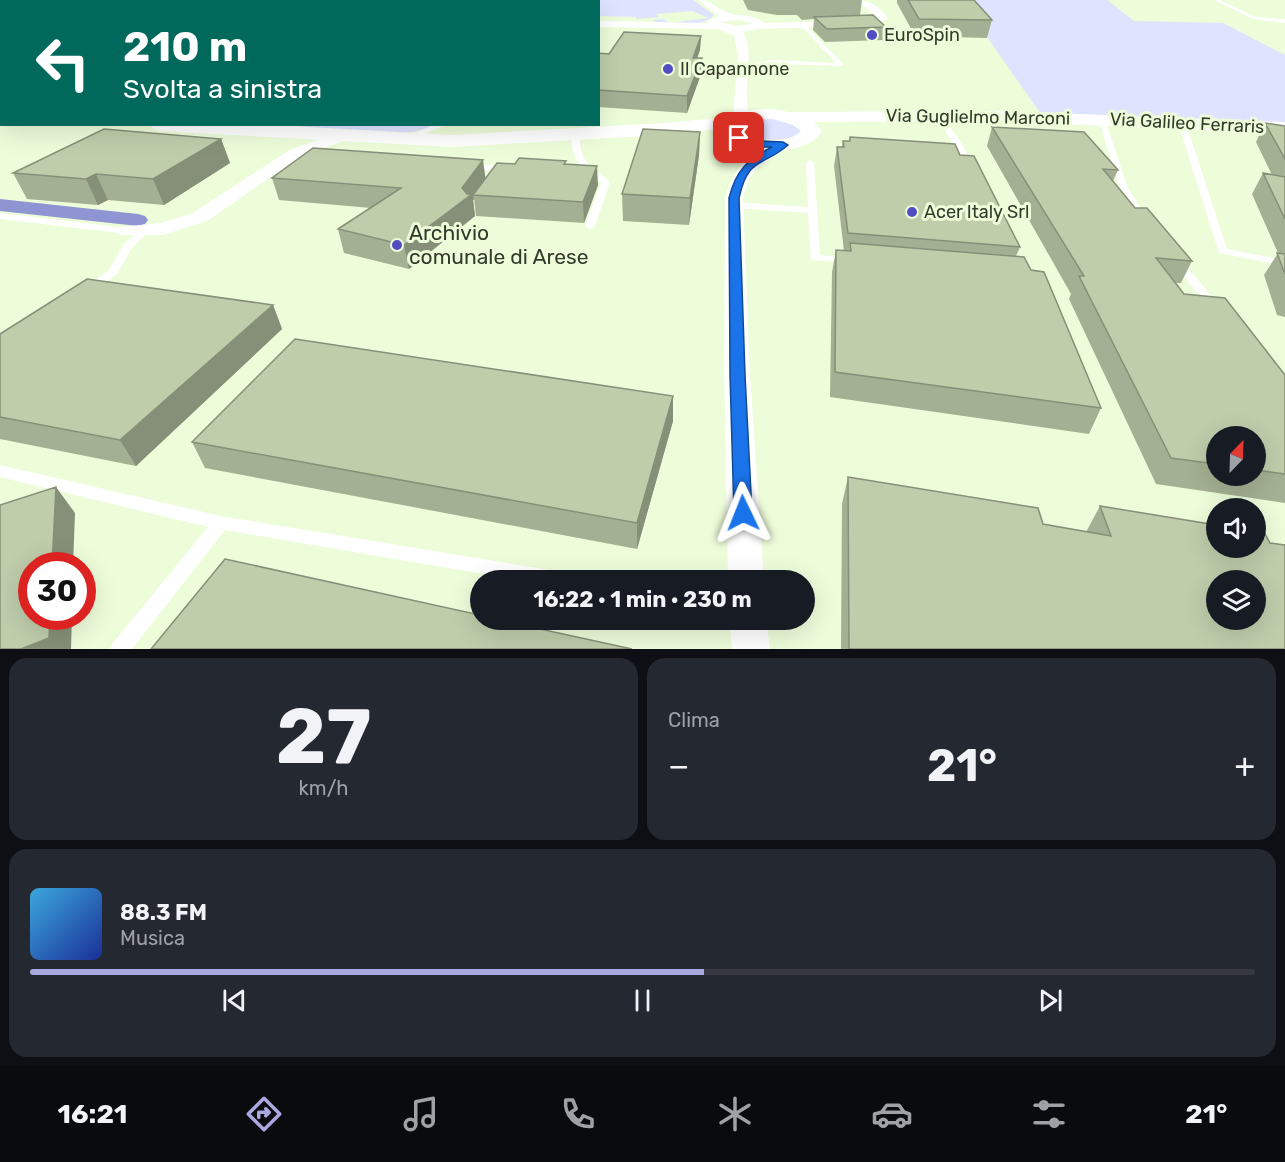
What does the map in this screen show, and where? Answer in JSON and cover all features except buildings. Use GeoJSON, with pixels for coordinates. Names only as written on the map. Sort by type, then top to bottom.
{"type":"FeatureCollection","features":[{"type":"Feature","properties":{"kind":"street"},"geometry":{"type":"LineString","coordinates":[[697,0],[716,14],[716,22]]}},
{"type":"Feature","properties":{"kind":"street"},"geometry":{"type":"LineString","coordinates":[[703,0],[720,13],[744,26]]}},
{"type":"Feature","properties":{"kind":"street"},"geometry":{"type":"LineString","coordinates":[[600,24],[690,25],[716,22],[744,26],[870,23],[883,20],[883,17],[861,0]]}},
{"type":"Feature","properties":{"kind":"street"},"geometry":{"type":"LineString","coordinates":[[744,26],[744,61],[740,89],[740,129],[734,205],[737,375],[746,570]]}},
{"type":"Feature","properties":{"kind":"street","name":"Via Guglielmo Marconi"},"geometry":{"type":"LineString","coordinates":[[740,129],[783,116],[927,115],[1095,119]]}},
{"type":"Feature","properties":{"kind":"street"},"geometry":{"type":"LineString","coordinates":[[783,116],[807,124],[811,133]]}},
{"type":"Feature","properties":{"kind":"street","name":"Via Guglielmo Marconi"},"geometry":{"type":"LineString","coordinates":[[740,129],[783,145],[802,141],[811,133],[835,123],[867,116]]}},
{"type":"Feature","properties":{"kind":"street","name":"Via Galileo Ferraris"},"geometry":{"type":"LineString","coordinates":[[1095,119],[1285,128]]}},
{"type":"Feature","properties":{"kind":"street"},"geometry":{"type":"LineString","coordinates":[[179,126],[400,139],[447,130],[575,134],[665,129],[740,129]]}},
{"type":"Feature","properties":{"kind":"street"},"geometry":{"type":"LineString","coordinates":[[270,126],[302,133]]}},
{"type":"Feature","properties":{"kind":"street"},"geometry":{"type":"LineString","coordinates":[[297,153],[302,133]]}},
{"type":"Feature","properties":{"kind":"street"},"geometry":{"type":"LineString","coordinates":[[136,231],[163,229],[200,218],[297,153],[345,136]]}},
{"type":"Feature","properties":{"kind":"street"},"geometry":{"type":"LineString","coordinates":[[749,630],[752,649]]}},
{"type":"Feature","properties":{"kind":"lane"},"geometry":{"type":"LineString","coordinates":[[1216,0],[1255,18],[1285,21]]}},
{"type":"Feature","properties":{"kind":"lane"},"geometry":{"type":"LineString","coordinates":[[744,61],[841,64],[802,24]]}},
{"type":"Feature","properties":{"kind":"lane"},"geometry":{"type":"LineString","coordinates":[[927,115],[946,126],[953,134],[966,160],[978,175]]}},
{"type":"Feature","properties":{"kind":"lane"},"geometry":{"type":"LineString","coordinates":[[953,134],[957,116]]}},
{"type":"Feature","properties":{"kind":"lane"},"geometry":{"type":"LineString","coordinates":[[1095,119],[1123,186],[1151,230]]}},
{"type":"Feature","properties":{"kind":"lane"},"geometry":{"type":"LineString","coordinates":[[1182,123],[1223,251],[1285,263]]}},
{"type":"Feature","properties":{"kind":"lane"},"geometry":{"type":"LineString","coordinates":[[575,134],[576,153],[585,170],[595,178],[606,182],[590,226]]}},
{"type":"Feature","properties":{"kind":"lane"},"geometry":{"type":"LineString","coordinates":[[297,153],[321,154]]}},
{"type":"Feature","properties":{"kind":"lane"},"geometry":{"type":"LineString","coordinates":[[810,163],[815,258],[861,262]]}},
{"type":"Feature","properties":{"kind":"lane"},"geometry":{"type":"LineString","coordinates":[[457,165],[502,169],[490,186]]}},
{"type":"Feature","properties":{"kind":"lane"},"geometry":{"type":"LineString","coordinates":[[734,205],[813,210]]}},
{"type":"Feature","properties":{"kind":"lane"},"geometry":{"type":"LineString","coordinates":[[0,216],[136,231],[113,272],[78,297]]}},
{"type":"Feature","properties":{"kind":"lane"},"geometry":{"type":"LineString","coordinates":[[1173,257],[1224,318]]}},
{"type":"Feature","properties":{"kind":"lane"},"geometry":{"type":"LineString","coordinates":[[0,471],[221,523],[501,570]]}},
{"type":"Feature","properties":{"kind":"lane"},"geometry":{"type":"LineString","coordinates":[[120,649],[221,523]]}},
{"type":"Feature","properties":{"kind":"shaded area"},"geometry":{"type":"Polygon","coordinates":[[[600,0],[693,0],[714,15],[703,22],[679,24],[657,23],[653,20],[663,19],[669,23],[708,18],[693,11],[656,14],[659,17],[636,19],[636,17],[600,16],[600,0]]]}},
{"type":"Feature","properties":{"kind":"shaded area"},"geometry":{"type":"Polygon","coordinates":[[[961,0],[1107,0],[1134,21],[1223,23],[1285,55],[1285,127],[1043,117],[961,0]]]}},
{"type":"Feature","properties":{"kind":"shaded area"},"geometry":{"type":"Polygon","coordinates":[[[774,117],[804,130],[797,137],[773,140],[751,136],[736,130],[738,122],[743,119],[774,117]]]}},
{"type":"Feature","properties":{"kind":"shaded area"},"geometry":{"type":"Polygon","coordinates":[[[294,126],[433,126],[402,133],[343,133],[294,126]]]}},
{"type":"Feature","properties":{"kind":"waterway"},"geometry":{"type":"LineString","coordinates":[[0,205],[138,220]]}},
{"type":"Feature","properties":{"kind":"place","name":"EuroSpin"},"geometry":{"type":"Point","coordinates":[872,35]}},
{"type":"Feature","properties":{"kind":"place","name":"Il Capannone"},"geometry":{"type":"Point","coordinates":[668,69]}},
{"type":"Feature","properties":{"kind":"place","name":"Acer Italy Srl"},"geometry":{"type":"Point","coordinates":[912,212]}},
{"type":"Feature","properties":{"kind":"place","name":"Archivio comunale di Arese"},"geometry":{"type":"Point","coordinates":[397,245]}},
{"type":"Feature","properties":{"kind":"route"},"geometry":{"type":"LineString","coordinates":[[739,138],[759,144],[783,145],[751,162],[737,184],[734,198],[737,375],[743,513]]}}]}
